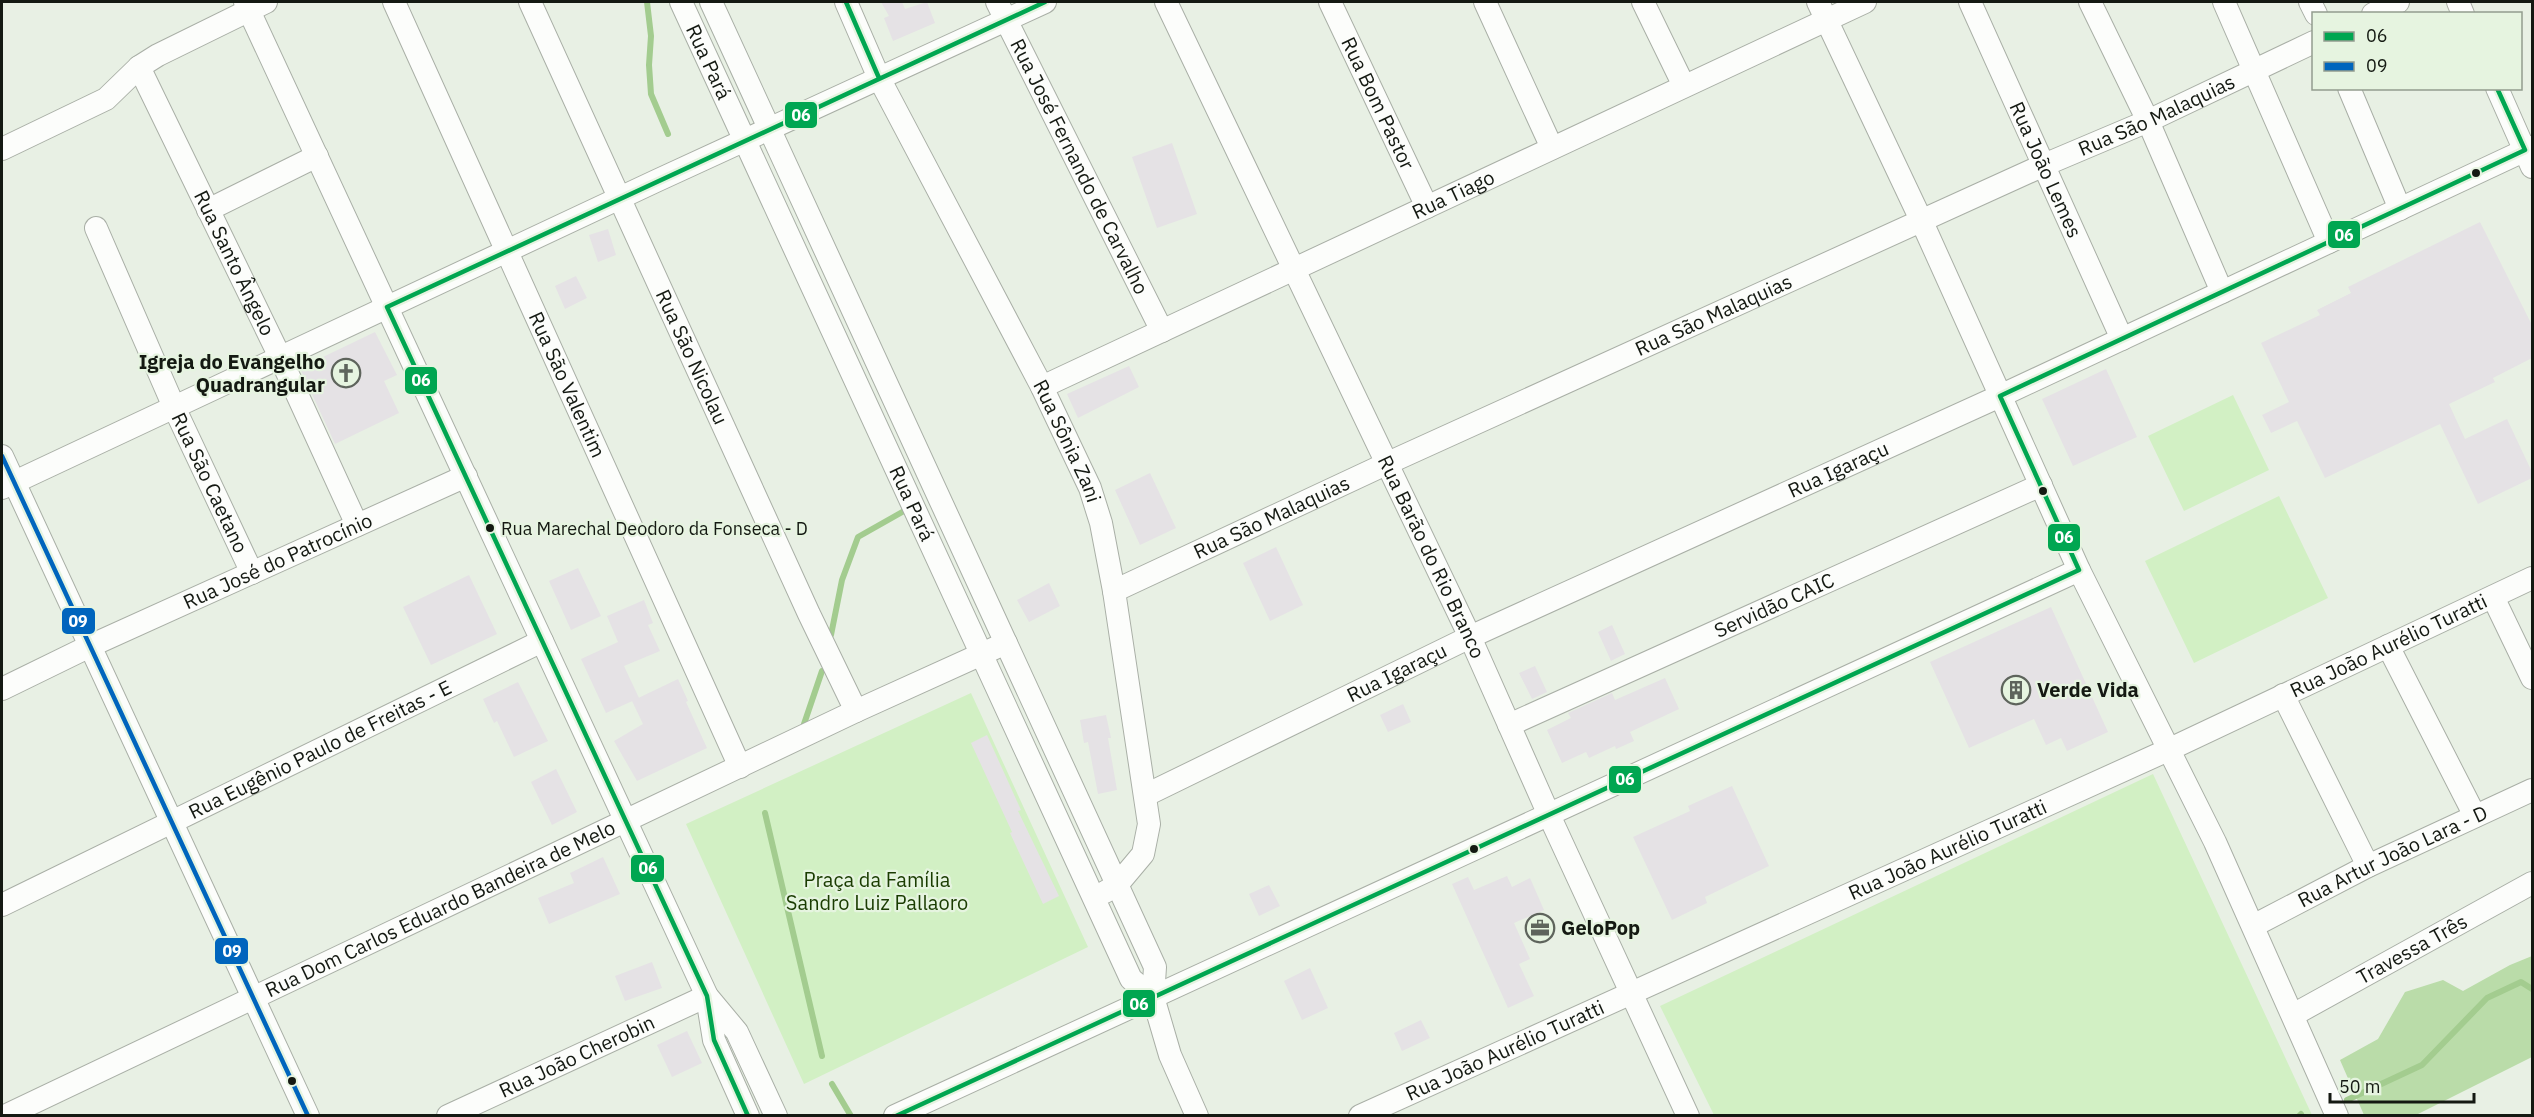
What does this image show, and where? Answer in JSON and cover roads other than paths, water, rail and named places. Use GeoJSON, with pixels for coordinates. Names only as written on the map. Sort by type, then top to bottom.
{"type":"FeatureCollection","features":[{"type":"Feature","properties":{"kind":"street","name":"Rua São Valentim"},"geometry":{"type":"LineString","coordinates":[[394,2],[740,767]]}},
{"type":"Feature","properties":{"kind":"street","name":"Rua São Nicolau"},"geometry":{"type":"LineString","coordinates":[[530,2],[804,603],[856,711]]}},
{"type":"Feature","properties":{"kind":"street","name":"Rua Pará"},"geometry":{"type":"LineString","coordinates":[[681,2],[1131,979],[1154,997]]}},
{"type":"Feature","properties":{"kind":"street","name":"Rua Pará"},"geometry":{"type":"LineString","coordinates":[[711,2],[1155,967],[1154,997],[1170,1054],[1197,1116]]}},
{"type":"Feature","properties":{"kind":"street","name":"Rua Sônia Zani"},"geometry":{"type":"LineString","coordinates":[[846,2],[879,78],[1042,387],[1090,488],[1101,523],[1114,591],[1149,824],[1143,854],[1117,885],[1094,898]]}},
{"type":"Feature","properties":{"kind":"street"},"geometry":{"type":"LineString","coordinates":[[8,485],[879,78],[1001,11],[1046,2]]}},
{"type":"Feature","properties":{"kind":"street","name":"Rua Barão do Rio Branco"},"geometry":{"type":"LineString","coordinates":[[1166,2],[1470,637],[1549,815],[1688,1116]]}},
{"type":"Feature","properties":{"kind":"street","name":"Rua Bom Pastor"},"geometry":{"type":"LineString","coordinates":[[1330,2],[1427,207]]}},
{"type":"Feature","properties":{"kind":"street"},"geometry":{"type":"LineString","coordinates":[[1485,2],[1552,148]]}},
{"type":"Feature","properties":{"kind":"street"},"geometry":{"type":"LineString","coordinates":[[1643,2],[1684,86]]}},
{"type":"Feature","properties":{"kind":"street","name":"Rua Tiago"},"geometry":{"type":"LineString","coordinates":[[1042,387],[1684,86],[1822,10],[1864,2]]}},
{"type":"Feature","properties":{"kind":"street","name":"Rua João Lemes"},"geometry":{"type":"LineString","coordinates":[[1970,2],[2122,339]]}},
{"type":"Feature","properties":{"kind":"street"},"geometry":{"type":"LineString","coordinates":[[2090,2],[2148,121],[2222,292]]}},
{"type":"Feature","properties":{"kind":"street"},"geometry":{"type":"LineString","coordinates":[[2224,2],[2329,242]]}},
{"type":"Feature","properties":{"kind":"street"},"geometry":{"type":"LineString","coordinates":[[2377,12],[2398,2]]}},
{"type":"Feature","properties":{"kind":"street"},"geometry":{"type":"LineString","coordinates":[[2,149],[106,99],[139,67],[253,4],[317,156],[707,996],[737,1032],[776,1116]]}},
{"type":"Feature","properties":{"kind":"street"},"geometry":{"type":"LineString","coordinates":[[1822,10],[1922,222],[2079,570],[2215,842],[2337,1116]]}},
{"type":"Feature","properties":{"kind":"street","name":"Rua José Fernando de Carvalho"},"geometry":{"type":"LineString","coordinates":[[1001,11],[1162,331]]}},
{"type":"Feature","properties":{"kind":"street","name":"Rua São Malaquias"},"geometry":{"type":"LineString","coordinates":[[1114,591],[1388,463],[2044,165],[2148,121],[2312,42]]}},
{"type":"Feature","properties":{"kind":"street","name":"Rua Santo Ângelo"},"geometry":{"type":"LineString","coordinates":[[139,67],[280,357],[357,525]]}},
{"type":"Feature","properties":{"kind":"street"},"geometry":{"type":"LineString","coordinates":[[2350,90],[2400,209]]}},
{"type":"Feature","properties":{"kind":"street"},"geometry":{"type":"LineString","coordinates":[[2498,90],[2530,155]]}},
{"type":"Feature","properties":{"kind":"street","name":"Rua Igaraçu"},"geometry":{"type":"LineString","coordinates":[[1146,795],[1470,637],[2000,396],[2400,209],[2530,155]]}},
{"type":"Feature","properties":{"kind":"street"},"geometry":{"type":"LineString","coordinates":[[208,210],[317,156]]}},
{"type":"Feature","properties":{"kind":"street","name":"Rua São Caetano"},"geometry":{"type":"LineString","coordinates":[[96,228],[174,407],[252,573]]}},
{"type":"Feature","properties":{"kind":"street"},"geometry":{"type":"LineString","coordinates":[[2,456],[8,485],[90,646],[308,1116]]}},
{"type":"Feature","properties":{"kind":"street","name":"Rua José do Patrocínio"},"geometry":{"type":"LineString","coordinates":[[2,689],[90,646],[466,476]]}},
{"type":"Feature","properties":{"kind":"street","name":"Servidão CAIC"},"geometry":{"type":"LineString","coordinates":[[1509,725],[2041,485]]}},
{"type":"Feature","properties":{"kind":"street"},"geometry":{"type":"LineString","coordinates":[[895,1116],[2079,570]]}},
{"type":"Feature","properties":{"kind":"street","name":"Rua João Aurélio Turatti"},"geometry":{"type":"LineString","coordinates":[[1360,1116],[2168,750],[2532,578]]}},
{"type":"Feature","properties":{"kind":"street"},"geometry":{"type":"LineString","coordinates":[[2493,597],[2532,678]]}},
{"type":"Feature","properties":{"kind":"street","name":"Rua Eugênio Paulo de Freitas - E"},"geometry":{"type":"LineString","coordinates":[[2,905],[542,641]]}},
{"type":"Feature","properties":{"kind":"street","name":"Rua Dom Carlos Eduardo Bandeira de Melo"},"geometry":{"type":"LineString","coordinates":[[5,1116],[856,711],[1006,643]]}},
{"type":"Feature","properties":{"kind":"street"},"geometry":{"type":"LineString","coordinates":[[2388,646],[2475,816]]}},
{"type":"Feature","properties":{"kind":"street"},"geometry":{"type":"LineString","coordinates":[[2283,696],[2368,866]]}},
{"type":"Feature","properties":{"kind":"street","name":"Rua Artur João Lara - D"},"geometry":{"type":"LineString","coordinates":[[2253,926],[2368,866],[2532,790]]}},
{"type":"Feature","properties":{"kind":"street","name":"Travessa Três"},"geometry":{"type":"LineString","coordinates":[[2293,1015],[2532,883]]}},
{"type":"Feature","properties":{"kind":"street"},"geometry":{"type":"LineString","coordinates":[[707,996],[714,1040],[748,1116]]}},
{"type":"Feature","properties":{"kind":"street","name":"Rua João Cherobin"},"geometry":{"type":"LineString","coordinates":[[448,1116],[707,996]]}},
{"type":"Feature","properties":{"kind":"waterway"},"geometry":{"type":"LineString","coordinates":[[647,2],[651,36],[649,65],[651,94],[668,134]]}},
{"type":"Feature","properties":{"kind":"waterway"},"geometry":{"type":"LineString","coordinates":[[831,635],[842,580],[858,537],[904,511]]}},
{"type":"Feature","properties":{"kind":"waterway"},"geometry":{"type":"LineString","coordinates":[[804,724],[822,671]]}},
{"type":"Feature","properties":{"kind":"waterway"},"geometry":{"type":"LineString","coordinates":[[765,813],[822,1056]]}},
{"type":"Feature","properties":{"kind":"waterway"},"geometry":{"type":"LineString","coordinates":[[2347,1100],[2422,1065],[2487,998],[2521,982],[2532,989]]}},
{"type":"Feature","properties":{"kind":"waterway"},"geometry":{"type":"LineString","coordinates":[[832,1084],[851,1116]]}},
{"type":"Feature","properties":{"kind":"place","name":"Igreja do Evangelho Quadrangular"},"geometry":{"type":"Point","coordinates":[346,373]}},
{"type":"Feature","properties":{"kind":"place","name":"Rua Marechal Deodoro da Fonseca - D"},"geometry":{"type":"Point","coordinates":[490,528]}},
{"type":"Feature","properties":{"kind":"place","name":"Verde Vida"},"geometry":{"type":"Point","coordinates":[2016,690]}},
{"type":"Feature","properties":{"kind":"place","name":"GeloPop"},"geometry":{"type":"Point","coordinates":[1540,928]}},
{"type":"Feature","properties":{"kind":"park label","name":"Praça da Família Sandro Luiz Pallaoro"},"geometry":{"type":"Point","coordinates":[877,892]}}]}
